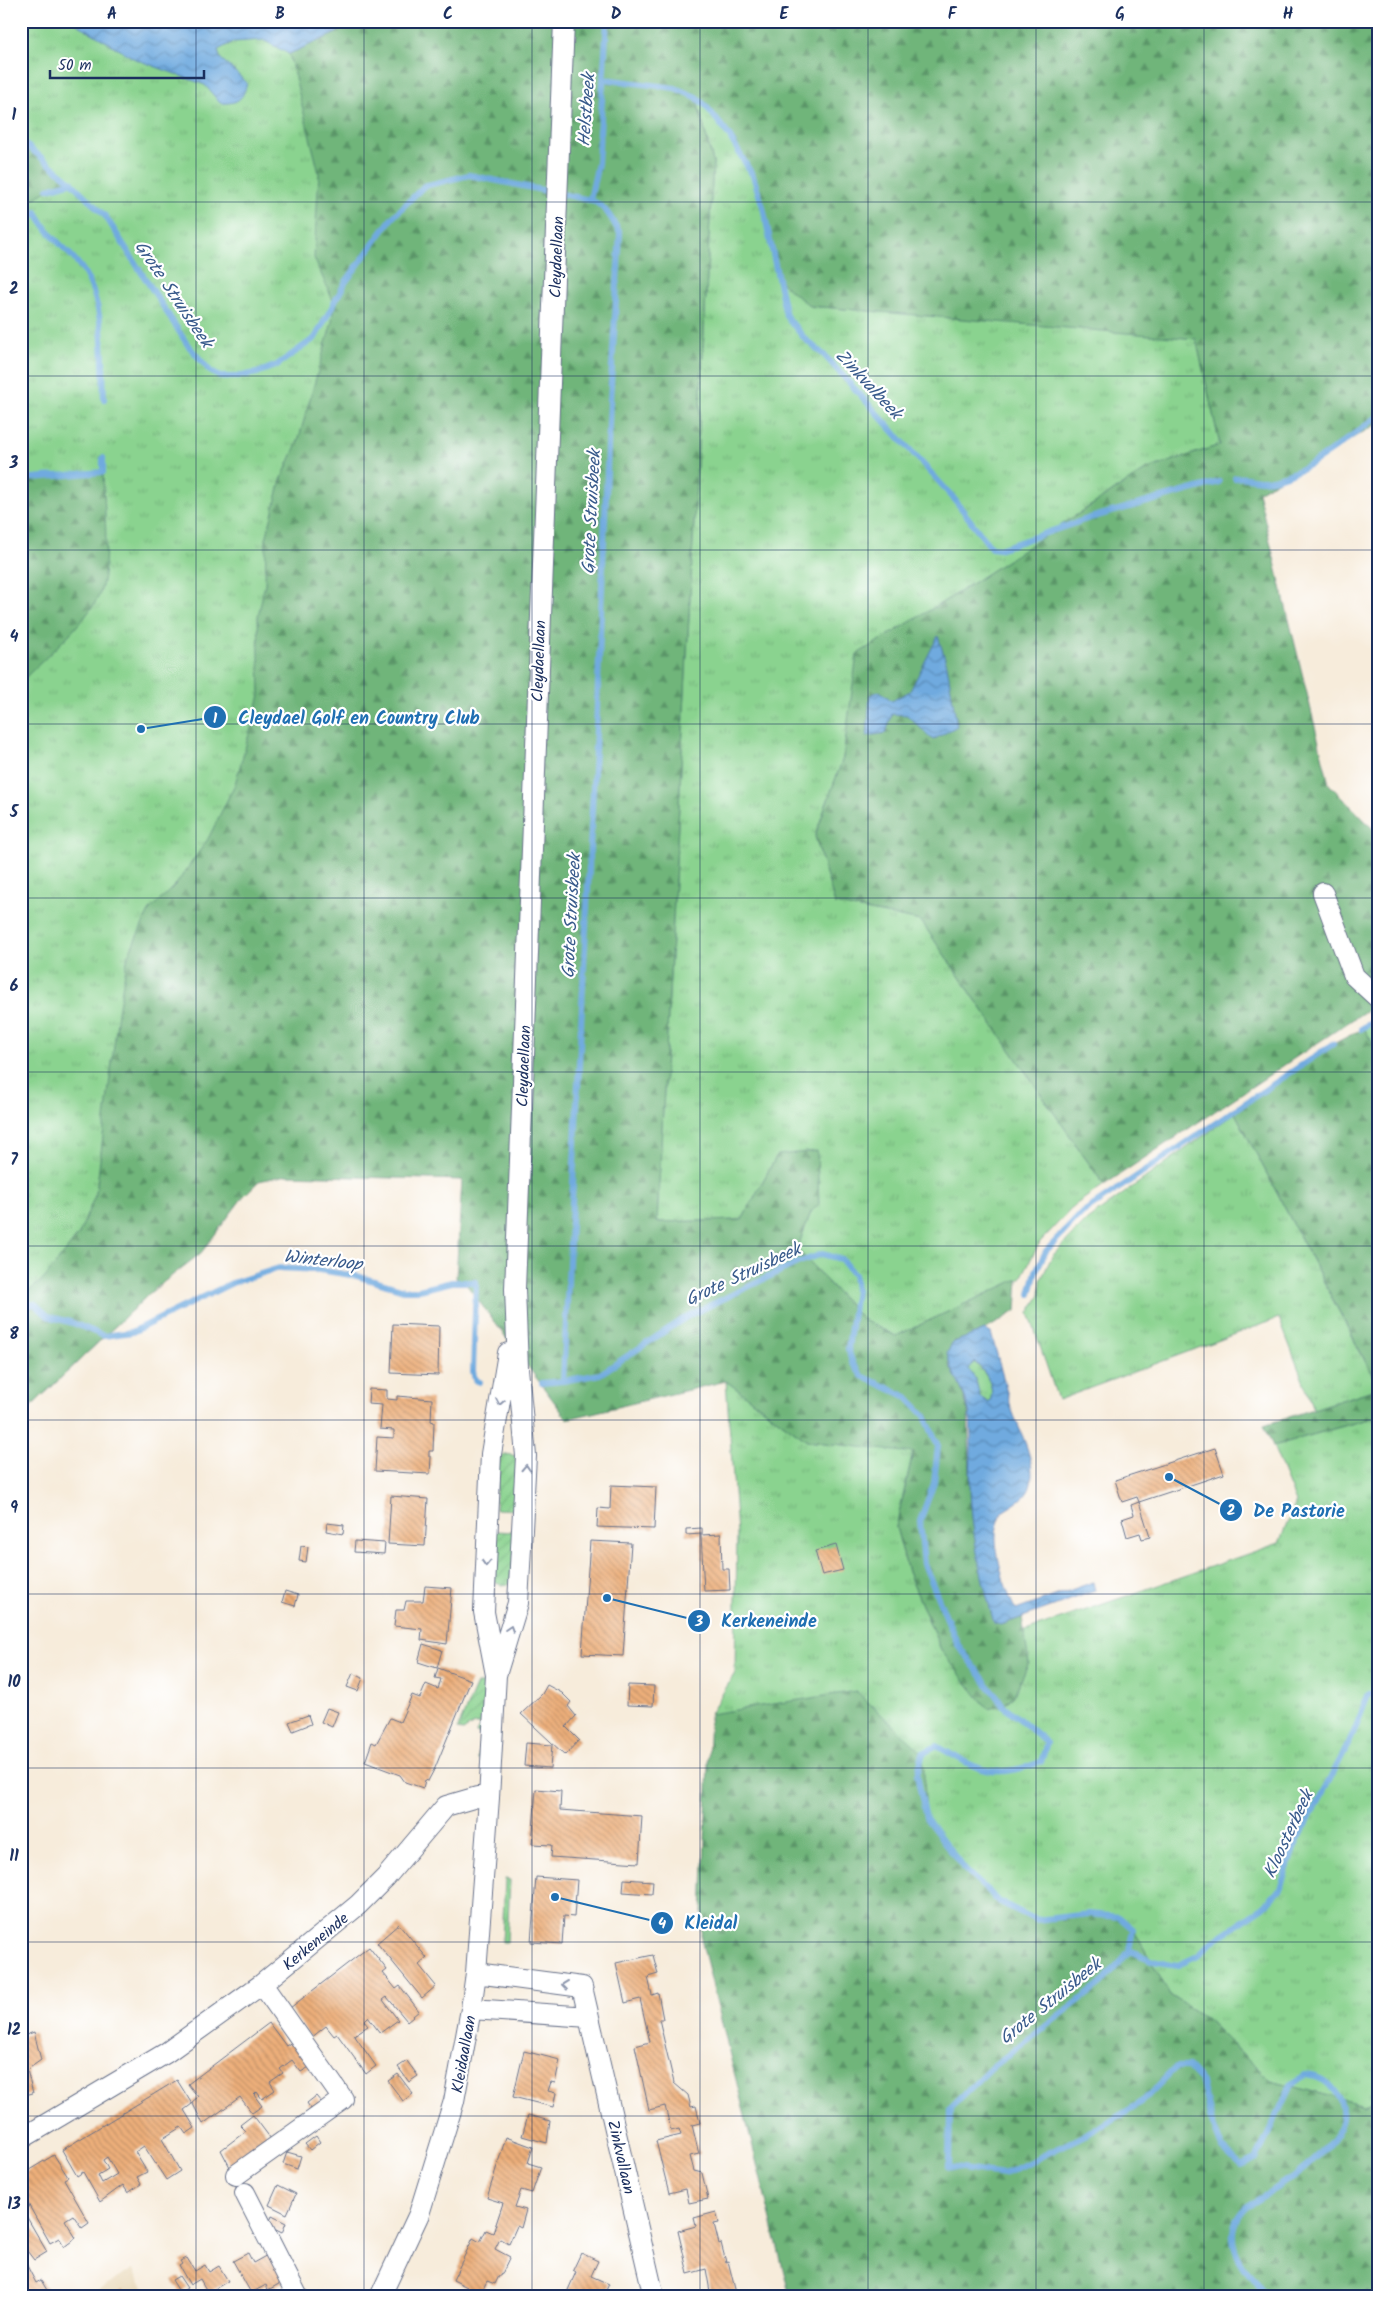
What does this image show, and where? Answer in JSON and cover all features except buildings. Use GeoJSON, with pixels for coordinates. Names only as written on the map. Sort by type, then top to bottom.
{"type":"FeatureCollection","features":[{"type":"Feature","properties":{"kind":"street","name":"Cleydaellaan"},"geometry":{"type":"LineString","coordinates":[[515,1301],[564,21]]}},
{"type":"Feature","properties":{"kind":"street"},"geometry":{"type":"LineString","coordinates":[[1323,893],[1354,976],[1379,999]]}},
{"type":"Feature","properties":{"kind":"street"},"geometry":{"type":"LineString","coordinates":[[496,1675],[484,1612],[490,1464],[515,1301]]}},
{"type":"Feature","properties":{"kind":"street"},"geometry":{"type":"LineString","coordinates":[[489,1798],[496,1675],[518,1603],[525,1476],[526,1456],[518,1368],[515,1301]]}},
{"type":"Feature","properties":{"kind":"street","name":"Kerkeneinde"},"geometry":{"type":"LineString","coordinates":[[21,2139],[166,2053],[262,1984],[358,1906],[386,1877],[446,1806],[477,1797],[489,1798]]}},
{"type":"Feature","properties":{"kind":"street","name":"Kleidaallaan"},"geometry":{"type":"LineString","coordinates":[[380,2297],[419,2214],[454,2101],[476,1973],[489,1798]]}},
{"type":"Feature","properties":{"kind":"street","name":"Zinkvallaan"},"geometry":{"type":"LineString","coordinates":[[476,1973],[582,1987],[649,2292]]}},
{"type":"Feature","properties":{"kind":"street"},"geometry":{"type":"LineString","coordinates":[[262,1984],[342,2099],[240,2184],[298,2297]]}},
{"type":"Feature","properties":{"kind":"street"},"geometry":{"type":"LineString","coordinates":[[471,2009],[589,2017]]}},
{"type":"Feature","properties":{"kind":"shaded area"},"geometry":{"type":"Polygon","coordinates":[[[133,2269],[150,2297],[86,2297],[133,2269]]]}},
{"type":"Feature","properties":{"kind":"green space"},"geometry":{"type":"Polygon","coordinates":[[[21,21],[523,21],[151,1292],[21,1416],[21,21]]]}},
{"type":"Feature","properties":{"kind":"green space"},"geometry":{"type":"Polygon","coordinates":[[[351,21],[1379,21],[1379,423],[1258,492],[1329,784],[1379,835],[1379,1002],[1104,1185],[921,921],[835,904],[815,836],[843,758],[857,654],[953,596],[1147,469],[1220,445],[1196,339],[810,306],[788,289],[779,278],[763,207],[753,179],[727,132],[717,118],[696,98],[713,162],[657,1222],[742,1220],[777,1155],[817,1151],[819,1204],[811,1212],[797,1249],[863,1320],[896,1336],[1018,1279],[1016,1311],[985,1330],[952,1343],[949,1365],[960,1384],[968,1410],[971,1506],[1001,1625],[1022,1617],[1029,1663],[1013,1697],[1003,1705],[988,1709],[942,1652],[908,1572],[896,1527],[913,1453],[807,1441],[726,1381],[567,1419],[466,1284],[456,1278],[462,1180],[287,1175],[259,1181],[243,1197],[201,1253],[151,1292],[21,1416],[21,1297],[44,1279],[79,1234],[96,1193],[118,1012],[128,955],[149,911],[177,883],[208,839],[235,784],[260,695],[258,616],[265,584],[266,539],[281,480],[298,441],[332,322],[334,303],[314,258],[319,173],[289,54],[336,33],[351,21]]]}},
{"type":"Feature","properties":{"kind":"green space"},"geometry":{"type":"Polygon","coordinates":[[[696,97],[706,106],[728,134],[753,176],[763,207],[810,306],[1196,338],[1220,445],[1147,469],[953,596],[858,654],[843,758],[815,836],[835,904],[921,921],[1104,1185],[1075,1205],[1040,1242],[1021,1278],[896,1336],[863,1320],[797,1249],[811,1212],[819,1204],[777,1155],[742,1220],[657,1222],[713,162],[696,97]]]}},
{"type":"Feature","properties":{"kind":"green space"},"geometry":{"type":"Polygon","coordinates":[[[21,141],[68,179],[21,206],[21,141]]]}},
{"type":"Feature","properties":{"kind":"green space"},"geometry":{"type":"Polygon","coordinates":[[[103,472],[106,548],[101,590],[96,601],[78,625],[21,682],[21,479],[103,472]]]}},
{"type":"Feature","properties":{"kind":"green space"},"geometry":{"type":"Polygon","coordinates":[[[1379,1019],[1379,1055],[1364,1028],[1379,1019]]]}},
{"type":"Feature","properties":{"kind":"green space"},"geometry":{"type":"Polygon","coordinates":[[[1364,1028],[1379,1055],[1379,1387],[1235,1113],[1333,1044],[1364,1028]]]}},
{"type":"Feature","properties":{"kind":"green space"},"geometry":{"type":"Polygon","coordinates":[[[1235,1113],[1379,1388],[1314,1409],[1279,1318],[1058,1400],[1029,1313],[1040,1295],[1041,1280],[1052,1256],[1087,1220],[1235,1113]]]}},
{"type":"Feature","properties":{"kind":"green space"},"geometry":{"type":"Polygon","coordinates":[[[974,1362],[989,1381],[992,1392],[989,1403],[980,1397],[976,1381],[968,1369],[974,1362]]]}},
{"type":"Feature","properties":{"kind":"green space"},"geometry":{"type":"Polygon","coordinates":[[[726,1381],[807,1441],[913,1452],[896,1527],[908,1572],[942,1652],[1013,1697],[1029,1663],[1023,1632],[1279,1543],[1296,1502],[1273,1446],[1379,1416],[1379,2099],[1364,2105],[1271,2081],[1205,2018],[1170,1995],[1133,1929],[1089,1914],[1036,1920],[1000,1902],[966,1871],[926,1818],[710,1714],[735,1673],[737,1533],[726,1381]]]}},
{"type":"Feature","properties":{"kind":"green space"},"geometry":{"type":"Polygon","coordinates":[[[1379,1388],[1379,1416],[1273,1446],[1264,1425],[1379,1388]]]}},
{"type":"Feature","properties":{"kind":"green space"},"geometry":{"type":"Polygon","coordinates":[[[506,1454],[517,1456],[518,1510],[495,1509],[498,1458],[506,1454]]]}},
{"type":"Feature","properties":{"kind":"green space"},"geometry":{"type":"Polygon","coordinates":[[[494,1531],[517,1532],[510,1584],[501,1585],[494,1582],[494,1531]]]}},
{"type":"Feature","properties":{"kind":"green space"},"geometry":{"type":"Polygon","coordinates":[[[477,1684],[485,1684],[480,1759],[478,1759],[481,1734],[476,1733],[480,1724],[474,1724],[463,1731],[457,1730],[477,1684]]]}},
{"type":"Feature","properties":{"kind":"green space"},"geometry":{"type":"Polygon","coordinates":[[[856,1691],[923,1753],[926,1818],[966,1871],[1000,1902],[1036,1920],[1089,1914],[1119,1917],[1133,1929],[1170,1995],[1205,2018],[1271,2081],[1364,2105],[1379,2099],[1379,2297],[790,2297],[701,1939],[710,1714],[856,1691]]]}},
{"type":"Feature","properties":{"kind":"green space"},"geometry":{"type":"Polygon","coordinates":[[[505,1879],[510,1880],[507,1942],[502,1942],[505,1879]]]}},
{"type":"Feature","properties":{"kind":"water"},"geometry":{"type":"Polygon","coordinates":[[[72,21],[351,21],[336,33],[289,54],[263,40],[233,42],[218,50],[220,58],[247,83],[238,100],[231,103],[220,103],[205,85],[135,59],[72,21]]]}},
{"type":"Feature","properties":{"kind":"water"},"geometry":{"type":"Polygon","coordinates":[[[938,636],[947,665],[957,726],[933,740],[907,715],[892,714],[886,733],[867,736],[870,695],[880,691],[892,701],[910,691],[938,636]]]}},
{"type":"Feature","properties":{"kind":"water"},"geometry":{"type":"Polygon","coordinates":[[[985,1330],[991,1333],[1011,1407],[1030,1456],[1032,1477],[1030,1487],[1026,1495],[1002,1512],[996,1532],[997,1552],[1002,1573],[1016,1610],[1093,1582],[1095,1591],[1001,1625],[994,1623],[974,1536],[970,1494],[971,1435],[969,1411],[947,1354],[952,1343],[985,1330]],[[974,1362],[969,1369],[976,1381],[980,1397],[989,1403],[992,1392],[991,1386],[983,1370],[974,1362]]]}},
{"type":"Feature","properties":{"kind":"waterway","name":"Helstbeek"},"geometry":{"type":"LineString","coordinates":[[590,200],[598,163],[607,21]]}},
{"type":"Feature","properties":{"kind":"waterway","name":"Zinkvalbeek"},"geometry":{"type":"LineString","coordinates":[[604,79],[675,88],[696,97],[706,106],[728,134],[753,176],[763,207],[786,316],[805,339],[824,355],[952,496],[991,548],[999,549],[1090,518],[1219,482]]}},
{"type":"Feature","properties":{"kind":"waterway","name":"Grote Struisbeek"},"geometry":{"type":"LineString","coordinates":[[21,141],[68,179],[106,217],[187,344],[210,371],[220,377],[236,377],[257,373],[277,365],[315,338],[345,283],[392,218],[424,186],[469,175],[590,200],[596,202],[604,209],[620,233],[610,401],[596,730],[563,1381],[600,1374],[688,1316],[797,1263],[822,1254],[841,1259],[854,1275],[856,1290],[848,1349],[853,1364],[862,1376],[907,1397],[925,1416],[938,1446],[934,1483],[920,1521],[924,1564],[958,1645],[1003,1705],[1047,1743],[1041,1762],[1010,1771],[987,1770],[976,1767],[937,1746],[923,1753],[917,1775],[926,1818],[966,1871],[1000,1902],[1036,1920],[1089,1914],[1119,1917],[1133,1929],[1129,1951],[1101,1984],[992,2067],[950,2108],[949,2167],[1003,2175],[1091,2132],[1142,2102],[1176,2067],[1188,2067],[1202,2082],[1210,2117],[1222,2148],[1241,2166],[1257,2158],[1291,2085],[1305,2075],[1321,2079],[1335,2092],[1342,2110],[1341,2123],[1335,2136],[1314,2160],[1278,2187],[1245,2208],[1237,2219],[1233,2230],[1233,2240],[1240,2261],[1267,2297]]}},
{"type":"Feature","properties":{"kind":"waterway"},"geometry":{"type":"LineString","coordinates":[[48,189],[72,182]]}},
{"type":"Feature","properties":{"kind":"waterway"},"geometry":{"type":"LineString","coordinates":[[21,224],[36,212],[49,232],[80,266],[91,286],[96,301],[102,334],[104,399]]}},
{"type":"Feature","properties":{"kind":"waterway","name":"Zinkvalbeek"},"geometry":{"type":"LineString","coordinates":[[1235,478],[1266,480],[1282,477],[1297,471],[1326,455],[1379,416]]}},
{"type":"Feature","properties":{"kind":"waterway"},"geometry":{"type":"LineString","coordinates":[[21,479],[103,472],[103,458]]}},
{"type":"Feature","properties":{"kind":"waterway"},"geometry":{"type":"LineString","coordinates":[[1361,1029],[1379,1018]]}},
{"type":"Feature","properties":{"kind":"waterway"},"geometry":{"type":"LineString","coordinates":[[1030,1294],[1036,1271],[1046,1251],[1082,1213],[1333,1044]]}},
{"type":"Feature","properties":{"kind":"waterway","name":"Winterloop"},"geometry":{"type":"LineString","coordinates":[[21,1306],[35,1304],[48,1316],[73,1323],[104,1336],[132,1332],[232,1283],[279,1268],[319,1270],[357,1276],[404,1290],[419,1290],[452,1282],[476,1282],[473,1371],[475,1380],[480,1382]]}},
{"type":"Feature","properties":{"kind":"waterway","name":"Winterloop"},"geometry":{"type":"LineString","coordinates":[[542,1383],[563,1381]]}},
{"type":"Feature","properties":{"kind":"waterway","name":"Kloosterbeek"},"geometry":{"type":"LineString","coordinates":[[1129,1951],[1157,1962],[1178,1965],[1198,1956],[1212,1942],[1264,1907],[1280,1889],[1295,1846],[1352,1737],[1369,1693],[1379,1693]]}},
{"type":"Feature","properties":{"kind":"place","name":"Cleydael Golf en Country Club"},"geometry":{"type":"Point","coordinates":[141,729]}},
{"type":"Feature","properties":{"kind":"place","name":"De Pastorie"},"geometry":{"type":"Point","coordinates":[1169,1477]}},
{"type":"Feature","properties":{"kind":"place","name":"Kerkeneinde"},"geometry":{"type":"Point","coordinates":[607,1598]}},
{"type":"Feature","properties":{"kind":"place","name":"Kleidal"},"geometry":{"type":"Point","coordinates":[555,1897]}}]}
